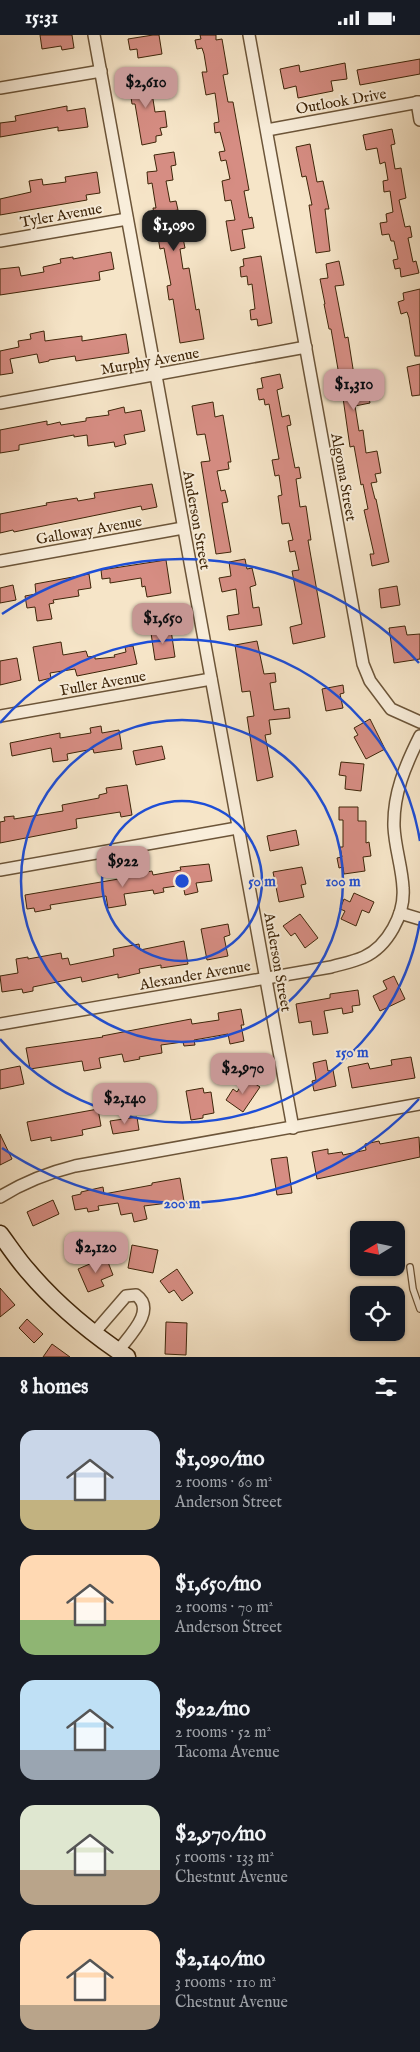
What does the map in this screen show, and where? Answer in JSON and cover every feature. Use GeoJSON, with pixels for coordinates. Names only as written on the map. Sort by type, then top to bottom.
{"type":"FeatureCollection","features":[{"type":"Feature","properties":{"kind":"main road"},"geometry":{"type":"LineString","coordinates":[[0,1234],[27,1270],[58,1303],[123,1354]]}},
{"type":"Feature","properties":{"kind":"street","name":"Anderson Street"},"geometry":{"type":"LineString","coordinates":[[94,35],[292,1128]]}},
{"type":"Feature","properties":{"kind":"street","name":"Algoma Street"},"geometry":{"type":"LineString","coordinates":[[249,35],[363,664],[370,681],[391,709],[420,722]]}},
{"type":"Feature","properties":{"kind":"street"},"geometry":{"type":"LineString","coordinates":[[0,88],[101,71]]}},
{"type":"Feature","properties":{"kind":"street"},"geometry":{"type":"LineString","coordinates":[[418,102],[420,119]]}},
{"type":"Feature","properties":{"kind":"street","name":"Outlook Drive"},"geometry":{"type":"LineString","coordinates":[[267,130],[418,102]]}},
{"type":"Feature","properties":{"kind":"street","name":"Tyler Avenue"},"geometry":{"type":"LineString","coordinates":[[0,241],[127,219]]}},
{"type":"Feature","properties":{"kind":"street","name":"Murphy Avenue"},"geometry":{"type":"LineString","coordinates":[[0,403],[306,347]]}},
{"type":"Feature","properties":{"kind":"street","name":"Galloway Avenue"},"geometry":{"type":"LineString","coordinates":[[0,561],[184,528]]}},
{"type":"Feature","properties":{"kind":"street","name":"Fuller Avenue"},"geometry":{"type":"LineString","coordinates":[[0,716],[211,679]]}},
{"type":"Feature","properties":{"kind":"street","name":"Alexander Avenue"},"geometry":{"type":"LineString","coordinates":[[0,1024],[266,979],[331,967],[365,957],[381,945],[393,929],[400,913],[403,887],[394,828],[396,802],[404,768],[420,736]]}},
{"type":"Feature","properties":{"kind":"street"},"geometry":{"type":"LineString","coordinates":[[0,870],[237,828]]}},
{"type":"Feature","properties":{"kind":"street"},"geometry":{"type":"LineString","coordinates":[[400,913],[420,919]]}},
{"type":"Feature","properties":{"kind":"street"},"geometry":{"type":"LineString","coordinates":[[0,1197],[21,1184],[47,1173],[75,1166],[420,1104]]}},
{"type":"Feature","properties":{"kind":"street"},"geometry":{"type":"LineString","coordinates":[[94,1333],[126,1296],[136,1295],[140,1298],[145,1308],[143,1316],[123,1354]]}},
{"type":"Feature","properties":{"kind":"lane"},"geometry":{"type":"LineString","coordinates":[[410,1267],[413,1289],[420,1309]]}},
{"type":"Feature","properties":{"kind":"building"},"geometry":{"type":"Polygon","coordinates":[[[40,35],[72,35],[74,48],[62,50],[61,46],[42,49],[40,35]]]}},
{"type":"Feature","properties":{"kind":"building"},"geometry":{"type":"Polygon","coordinates":[[[159,35],[162,54],[138,58],[137,49],[130,50],[128,39],[159,35]]]}},
{"type":"Feature","properties":{"kind":"building"},"geometry":{"type":"Polygon","coordinates":[[[200,35],[216,35],[216,40],[222,39],[228,74],[223,75],[228,102],[233,102],[249,190],[244,191],[249,218],[252,217],[254,228],[242,230],[245,248],[231,251],[226,221],[235,220],[231,200],[225,201],[222,181],[230,179],[226,160],[221,161],[219,152],[225,151],[220,132],[215,133],[214,123],[219,122],[215,93],[206,95],[202,72],[207,72],[204,54],[202,48],[197,49],[195,40],[201,39],[200,35]]]}},
{"type":"Feature","properties":{"kind":"building"},"geometry":{"type":"Polygon","coordinates":[[[420,59],[420,74],[360,85],[357,70],[420,59]]]}},
{"type":"Feature","properties":{"kind":"building"},"geometry":{"type":"Polygon","coordinates":[[[345,63],[347,79],[331,81],[333,91],[298,98],[296,86],[284,89],[280,69],[299,65],[300,72],[345,63]]]}},
{"type":"Feature","properties":{"kind":"building"},"geometry":{"type":"Polygon","coordinates":[[[149,74],[155,112],[165,111],[167,127],[160,128],[162,135],[156,136],[156,142],[142,145],[135,104],[132,104],[128,77],[149,74]]]}},
{"type":"Feature","properties":{"kind":"building"},"geometry":{"type":"Polygon","coordinates":[[[67,106],[67,111],[85,108],[88,127],[58,131],[58,127],[0,137],[0,123],[16,121],[15,116],[67,106]]]}},
{"type":"Feature","properties":{"kind":"building"},"geometry":{"type":"Polygon","coordinates":[[[392,129],[395,144],[391,145],[395,169],[401,168],[406,198],[399,200],[405,227],[410,226],[412,237],[408,238],[413,262],[416,261],[419,273],[401,277],[400,268],[395,269],[393,260],[398,259],[394,241],[391,241],[389,234],[382,235],[380,223],[387,222],[386,214],[393,212],[390,191],[384,192],[383,181],[388,180],[385,162],[380,164],[377,148],[366,150],[363,135],[392,129]]]}},
{"type":"Feature","properties":{"kind":"building"},"geometry":{"type":"Polygon","coordinates":[[[310,144],[317,182],[323,181],[329,209],[325,209],[330,251],[316,253],[309,205],[312,205],[306,176],[302,177],[296,147],[310,144]]]}},
{"type":"Feature","properties":{"kind":"building"},"geometry":{"type":"Polygon","coordinates":[[[174,152],[176,165],[171,166],[173,180],[166,181],[170,202],[176,201],[178,210],[172,211],[177,239],[183,238],[185,248],[180,249],[183,269],[189,268],[196,310],[199,309],[204,339],[180,343],[173,299],[169,300],[167,286],[171,285],[164,248],[160,249],[153,208],[156,208],[152,183],[148,184],[147,172],[157,171],[154,155],[174,152]]]}},
{"type":"Feature","properties":{"kind":"building"},"geometry":{"type":"Polygon","coordinates":[[[97,172],[100,193],[86,195],[87,200],[0,215],[0,199],[31,192],[29,181],[42,179],[43,185],[66,182],[65,177],[97,172]]]}},
{"type":"Feature","properties":{"kind":"building"},"geometry":{"type":"Polygon","coordinates":[[[111,252],[114,269],[99,272],[100,280],[0,295],[0,269],[19,267],[21,276],[44,272],[43,267],[61,263],[60,259],[73,257],[73,259],[111,252]]]}},
{"type":"Feature","properties":{"kind":"building"},"geometry":{"type":"Polygon","coordinates":[[[261,256],[272,323],[258,326],[257,319],[251,320],[250,310],[255,309],[252,284],[248,285],[247,276],[241,277],[240,267],[244,266],[243,259],[261,256]]]}},
{"type":"Feature","properties":{"kind":"building"},"geometry":{"type":"Polygon","coordinates":[[[339,261],[344,285],[335,286],[345,338],[348,337],[354,375],[359,374],[363,394],[368,393],[370,403],[355,406],[359,431],[363,430],[366,453],[377,451],[381,473],[375,474],[377,482],[371,483],[389,562],[372,566],[370,554],[374,554],[364,510],[368,509],[363,484],[361,485],[354,446],[350,447],[331,329],[329,329],[320,279],[328,278],[326,264],[339,261]]]}},
{"type":"Feature","properties":{"kind":"building"},"geometry":{"type":"Polygon","coordinates":[[[420,289],[420,356],[415,356],[409,318],[407,312],[401,314],[398,302],[404,300],[403,293],[420,289]]]}},
{"type":"Feature","properties":{"kind":"building"},"geometry":{"type":"Polygon","coordinates":[[[44,331],[45,341],[82,336],[82,341],[126,334],[129,353],[76,361],[75,356],[39,363],[37,354],[10,359],[13,373],[0,375],[0,351],[19,347],[18,341],[31,339],[30,334],[44,331]]]}},
{"type":"Feature","properties":{"kind":"building"},"geometry":{"type":"Polygon","coordinates":[[[420,364],[420,395],[412,396],[407,367],[420,364]]]}},
{"type":"Feature","properties":{"kind":"building"},"geometry":{"type":"Polygon","coordinates":[[[280,374],[283,388],[277,390],[282,417],[289,415],[291,425],[287,426],[295,468],[299,467],[301,478],[296,479],[300,507],[306,506],[311,540],[308,540],[325,637],[293,644],[290,627],[302,624],[292,571],[299,570],[295,551],[290,552],[288,541],[293,540],[289,523],[282,524],[278,496],[282,495],[279,475],[275,476],[272,460],[279,459],[269,404],[265,405],[264,399],[259,400],[257,389],[263,388],[261,378],[280,374]]]}},
{"type":"Feature","properties":{"kind":"building"},"geometry":{"type":"Polygon","coordinates":[[[213,402],[215,417],[223,415],[231,462],[228,462],[229,469],[217,471],[221,491],[225,490],[228,502],[222,503],[231,552],[216,554],[201,462],[210,461],[205,434],[197,435],[192,406],[213,402]]]}},
{"type":"Feature","properties":{"kind":"building"},"geometry":{"type":"Polygon","coordinates":[[[124,407],[125,413],[141,410],[145,431],[124,435],[126,444],[115,447],[114,442],[88,446],[87,435],[74,437],[74,435],[19,445],[19,450],[0,453],[0,430],[47,421],[47,425],[60,422],[61,425],[86,421],[86,418],[109,415],[108,411],[124,407]]]}},
{"type":"Feature","properties":{"kind":"building"},"geometry":{"type":"Polygon","coordinates":[[[152,484],[157,507],[142,510],[141,506],[14,532],[13,530],[0,533],[0,514],[47,505],[46,503],[77,498],[78,501],[95,498],[94,493],[152,484]]]}},
{"type":"Feature","properties":{"kind":"building"},"geometry":{"type":"Polygon","coordinates":[[[245,559],[247,569],[252,568],[256,585],[250,587],[253,608],[259,607],[262,625],[229,630],[227,616],[239,614],[236,589],[222,592],[219,578],[231,576],[229,562],[245,559]]]}},
{"type":"Feature","properties":{"kind":"building"},"geometry":{"type":"Polygon","coordinates":[[[166,560],[171,593],[147,597],[145,586],[142,587],[141,578],[110,583],[110,578],[102,579],[101,570],[166,560]]]}},
{"type":"Feature","properties":{"kind":"building"},"geometry":{"type":"Polygon","coordinates":[[[89,574],[91,588],[78,590],[79,596],[53,600],[54,603],[49,604],[52,619],[37,621],[35,607],[27,608],[25,596],[36,594],[35,584],[89,574]]]}},
{"type":"Feature","properties":{"kind":"building"},"geometry":{"type":"Polygon","coordinates":[[[13,585],[16,600],[0,603],[0,588],[13,585]]]}},
{"type":"Feature","properties":{"kind":"building"},"geometry":{"type":"Polygon","coordinates":[[[397,586],[400,605],[381,608],[379,589],[397,586]]]}},
{"type":"Feature","properties":{"kind":"building"},"geometry":{"type":"Polygon","coordinates":[[[405,626],[407,635],[420,634],[420,659],[394,663],[389,628],[405,626]]]}},
{"type":"Feature","properties":{"kind":"building"},"geometry":{"type":"Polygon","coordinates":[[[171,630],[175,657],[155,660],[151,633],[171,630]]]}},
{"type":"Feature","properties":{"kind":"building"},"geometry":{"type":"Polygon","coordinates":[[[257,641],[264,674],[275,673],[276,682],[270,683],[274,710],[289,708],[290,718],[269,720],[271,734],[265,735],[273,777],[257,781],[247,717],[254,716],[250,691],[242,692],[235,645],[257,641]]]}},
{"type":"Feature","properties":{"kind":"building"},"geometry":{"type":"Polygon","coordinates":[[[61,642],[63,655],[86,651],[88,657],[95,656],[95,659],[115,657],[114,655],[126,652],[125,647],[133,646],[137,664],[77,676],[75,669],[50,673],[51,678],[39,681],[33,647],[61,642]]]}},
{"type":"Feature","properties":{"kind":"building"},"geometry":{"type":"Polygon","coordinates":[[[17,658],[21,680],[0,685],[0,661],[17,658]]]}},
{"type":"Feature","properties":{"kind":"building"},"geometry":{"type":"Polygon","coordinates":[[[343,685],[344,693],[340,694],[343,708],[326,711],[322,689],[343,685]]]}},
{"type":"Feature","properties":{"kind":"building"},"geometry":{"type":"Polygon","coordinates":[[[370,719],[385,749],[366,759],[354,737],[358,735],[354,728],[370,719]]]}},
{"type":"Feature","properties":{"kind":"building"},"geometry":{"type":"Polygon","coordinates":[[[101,726],[102,733],[119,730],[122,749],[94,753],[93,749],[67,754],[68,760],[53,762],[51,748],[12,756],[10,743],[60,733],[60,738],[91,733],[90,728],[101,726]]]}},
{"type":"Feature","properties":{"kind":"building"},"geometry":{"type":"Polygon","coordinates":[[[162,746],[165,759],[136,765],[133,751],[162,746]]]}},
{"type":"Feature","properties":{"kind":"building"},"geometry":{"type":"Polygon","coordinates":[[[341,762],[364,764],[361,791],[345,789],[346,776],[339,775],[341,762]]]}},
{"type":"Feature","properties":{"kind":"building"},"geometry":{"type":"Polygon","coordinates":[[[127,785],[132,815],[121,817],[120,812],[76,819],[77,828],[0,843],[0,822],[5,821],[4,817],[14,816],[14,819],[63,811],[62,805],[99,798],[99,795],[107,793],[106,788],[127,785]]]}},
{"type":"Feature","properties":{"kind":"building"},"geometry":{"type":"Polygon","coordinates":[[[339,807],[358,807],[358,821],[366,821],[366,843],[369,842],[371,856],[363,857],[365,871],[344,874],[343,867],[339,868],[337,858],[342,857],[340,847],[343,847],[343,820],[339,820],[339,807]]]}},
{"type":"Feature","properties":{"kind":"building"},"geometry":{"type":"Polygon","coordinates":[[[296,830],[299,845],[270,851],[267,836],[296,830]]]}},
{"type":"Feature","properties":{"kind":"building"},"geometry":{"type":"Polygon","coordinates":[[[209,864],[212,881],[196,883],[198,892],[185,895],[183,885],[163,888],[164,892],[154,894],[153,890],[124,894],[126,905],[108,908],[106,896],[50,905],[51,909],[35,912],[34,908],[27,909],[25,895],[142,875],[142,873],[152,871],[153,875],[181,870],[180,867],[209,864]]]}},
{"type":"Feature","properties":{"kind":"building"},"geometry":{"type":"Polygon","coordinates":[[[302,867],[306,884],[301,885],[304,897],[279,902],[273,872],[302,867]]]}},
{"type":"Feature","properties":{"kind":"building"},"geometry":{"type":"Polygon","coordinates":[[[354,893],[374,902],[369,913],[362,910],[356,926],[341,919],[345,911],[340,909],[344,899],[350,902],[354,893]]]}},
{"type":"Feature","properties":{"kind":"building"},"geometry":{"type":"Polygon","coordinates":[[[300,914],[318,938],[305,948],[295,933],[291,936],[283,926],[300,914]]]}},
{"type":"Feature","properties":{"kind":"building"},"geometry":{"type":"Polygon","coordinates":[[[228,924],[230,935],[224,937],[228,956],[207,960],[201,929],[228,924]]]}},
{"type":"Feature","properties":{"kind":"building"},"geometry":{"type":"Polygon","coordinates":[[[184,941],[188,964],[161,968],[161,965],[139,969],[140,973],[118,978],[118,974],[82,982],[81,977],[33,987],[33,991],[23,993],[22,989],[2,992],[0,976],[18,973],[16,959],[28,957],[28,959],[61,953],[62,959],[68,958],[70,965],[114,956],[113,949],[139,944],[140,950],[184,941]]]}},
{"type":"Feature","properties":{"kind":"building"},"geometry":{"type":"Polygon","coordinates":[[[394,976],[405,999],[380,1011],[373,996],[387,989],[383,981],[394,976]]]}},
{"type":"Feature","properties":{"kind":"building"},"geometry":{"type":"Polygon","coordinates":[[[358,990],[360,1005],[352,1006],[353,1012],[343,1014],[342,1008],[324,1011],[328,1033],[313,1035],[311,1021],[299,1023],[296,1004],[330,998],[330,994],[358,990]]]}},
{"type":"Feature","properties":{"kind":"building"},"geometry":{"type":"Polygon","coordinates":[[[241,1009],[244,1041],[230,1044],[228,1034],[194,1040],[195,1045],[184,1046],[183,1042],[161,1045],[162,1053],[124,1062],[122,1054],[99,1058],[101,1068],[84,1071],[82,1061],[30,1069],[26,1048],[103,1037],[191,1019],[192,1024],[219,1020],[218,1013],[241,1009]]]}},
{"type":"Feature","properties":{"kind":"building"},"geometry":{"type":"Polygon","coordinates":[[[411,1057],[415,1078],[352,1088],[348,1067],[368,1063],[370,1069],[392,1065],[391,1060],[411,1057]]]}},
{"type":"Feature","properties":{"kind":"building"},"geometry":{"type":"Polygon","coordinates":[[[326,1060],[328,1071],[333,1070],[336,1086],[314,1091],[312,1081],[316,1080],[313,1063],[326,1060]]]}},
{"type":"Feature","properties":{"kind":"building"},"geometry":{"type":"Polygon","coordinates":[[[20,1066],[24,1084],[0,1089],[0,1070],[20,1066]]]}},
{"type":"Feature","properties":{"kind":"building"},"geometry":{"type":"Polygon","coordinates":[[[246,1078],[260,1087],[243,1112],[226,1100],[233,1089],[237,1092],[246,1078]]]}},
{"type":"Feature","properties":{"kind":"building"},"geometry":{"type":"Polygon","coordinates":[[[203,1088],[204,1093],[211,1092],[214,1113],[203,1115],[203,1118],[191,1120],[186,1091],[203,1088]]]}},
{"type":"Feature","properties":{"kind":"building"},"geometry":{"type":"Polygon","coordinates":[[[98,1109],[101,1126],[82,1130],[83,1135],[51,1141],[51,1137],[31,1141],[27,1122],[98,1109]]]}},
{"type":"Feature","properties":{"kind":"building"},"geometry":{"type":"Polygon","coordinates":[[[137,1117],[139,1130],[113,1134],[110,1121],[137,1117]]]}},
{"type":"Feature","properties":{"kind":"building"},"geometry":{"type":"Polygon","coordinates":[[[0,1134],[12,1159],[0,1165],[0,1134]]]}},
{"type":"Feature","properties":{"kind":"building"},"geometry":{"type":"Polygon","coordinates":[[[419,1137],[420,1157],[317,1179],[312,1152],[328,1149],[328,1154],[342,1152],[343,1155],[366,1150],[365,1144],[379,1141],[380,1144],[419,1137]]]}},
{"type":"Feature","properties":{"kind":"building"},"geometry":{"type":"Polygon","coordinates":[[[287,1157],[292,1193],[277,1195],[271,1159],[287,1157]]]}},
{"type":"Feature","properties":{"kind":"building"},"geometry":{"type":"Polygon","coordinates":[[[180,1178],[184,1201],[144,1206],[147,1219],[134,1222],[132,1213],[121,1215],[118,1203],[98,1206],[99,1210],[88,1212],[87,1208],[75,1210],[72,1196],[81,1194],[81,1192],[103,1187],[104,1194],[180,1178]]]}},
{"type":"Feature","properties":{"kind":"building"},"geometry":{"type":"Polygon","coordinates":[[[53,1200],[59,1214],[33,1226],[27,1212],[53,1200]]]}},
{"type":"Feature","properties":{"kind":"building"},"geometry":{"type":"Polygon","coordinates":[[[132,1245],[158,1250],[153,1273],[128,1268],[132,1245]]]}},
{"type":"Feature","properties":{"kind":"building"},"geometry":{"type":"Polygon","coordinates":[[[106,1257],[113,1275],[101,1280],[104,1286],[88,1292],[78,1269],[106,1257]]]}},
{"type":"Feature","properties":{"kind":"building"},"geometry":{"type":"Polygon","coordinates":[[[177,1269],[193,1293],[182,1301],[174,1290],[169,1293],[160,1281],[177,1269]]]}},
{"type":"Feature","properties":{"kind":"building"},"geometry":{"type":"Polygon","coordinates":[[[0,1288],[15,1305],[0,1317],[0,1288]]]}},
{"type":"Feature","properties":{"kind":"building"},"geometry":{"type":"Polygon","coordinates":[[[27,1319],[43,1334],[34,1343],[19,1328],[27,1319]]]}},
{"type":"Feature","properties":{"kind":"building"},"geometry":{"type":"Polygon","coordinates":[[[166,1322],[187,1323],[186,1355],[165,1354],[166,1322]]]}},
{"type":"Feature","properties":{"kind":"building"},"geometry":{"type":"Polygon","coordinates":[[[52,1344],[70,1357],[43,1357],[52,1344]]]}}]}
